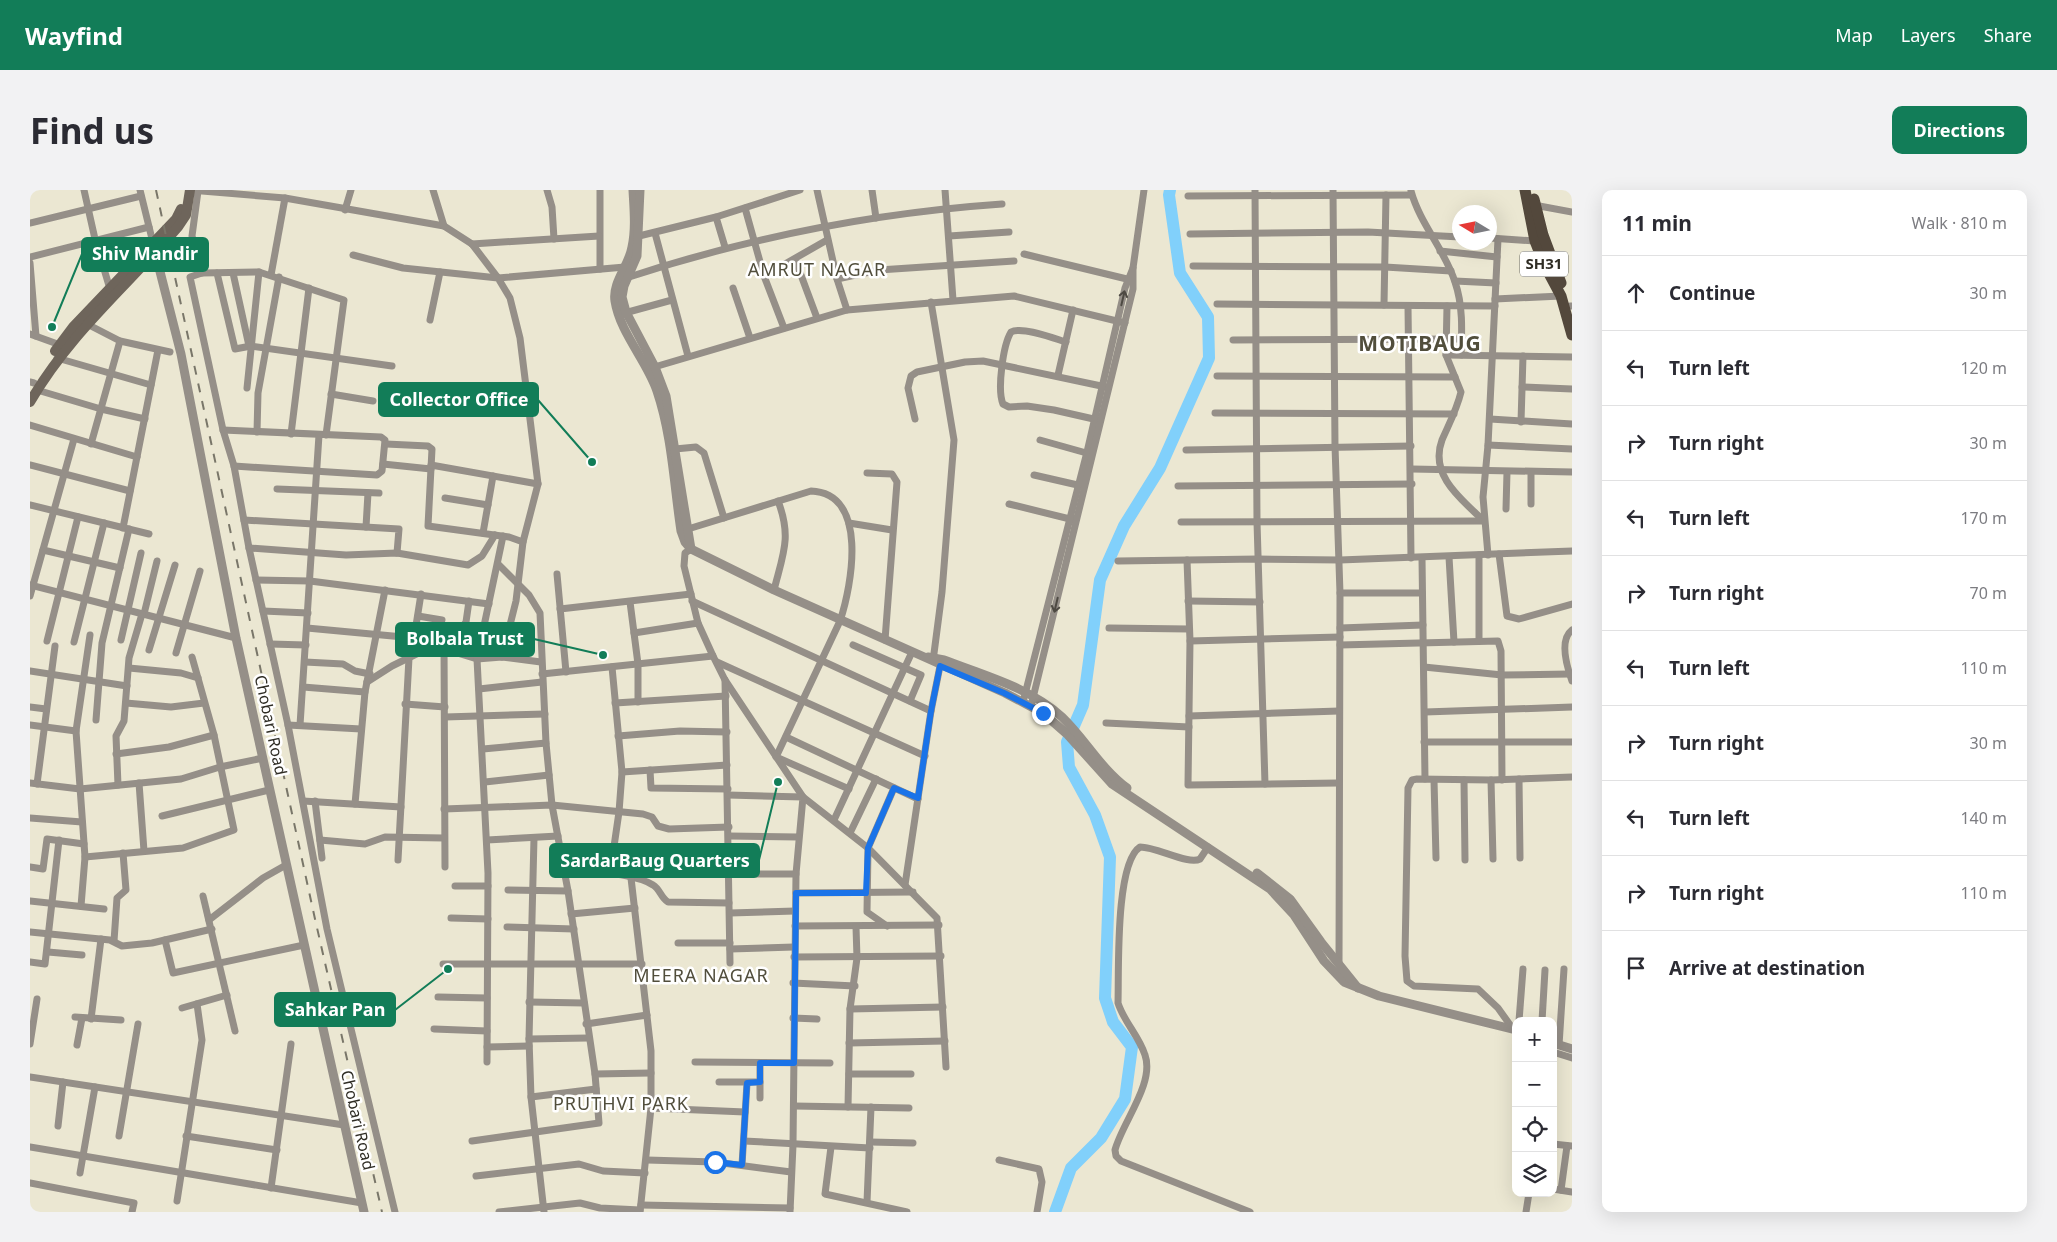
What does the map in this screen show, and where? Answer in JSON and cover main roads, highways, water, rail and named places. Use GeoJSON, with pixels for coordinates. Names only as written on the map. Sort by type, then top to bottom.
{"type":"FeatureCollection","features":[{"type":"Feature","properties":{"kind":"main road"},"geometry":{"type":"LineString","coordinates":[[30,402],[33,386],[63,346],[110,289],[179,215],[184,190]]}},
{"type":"Feature","properties":{"kind":"main road"},"geometry":{"type":"LineString","coordinates":[[33,386],[57,358],[63,346],[155,254],[185,218],[193,190]]}},
{"type":"Feature","properties":{"kind":"main road","name":"SH31"},"geometry":{"type":"LineString","coordinates":[[1525,190],[1536,241],[1545,266],[1561,296],[1572,335]]}},
{"type":"Feature","properties":{"kind":"main road"},"geometry":{"type":"LineString","coordinates":[[1532,190],[1534,205],[1547,247],[1571,308]]}},
{"type":"Feature","properties":{"kind":"waterway"},"geometry":{"type":"LineString","coordinates":[[1055,1212],[1071,1168],[1101,1138],[1125,1099],[1132,1047],[1113,1022],[1105,998],[1110,857],[1095,815],[1069,767],[1067,742],[1083,705],[1100,580],[1124,526],[1160,468],[1209,358],[1208,317],[1180,273],[1169,195],[1170,190]]}},
{"type":"Feature","properties":{"kind":"railway"},"geometry":{"type":"LineString","coordinates":[[156,190],[315,919],[382,1212]]}},
{"type":"Feature","properties":{"kind":"place","name":"Shiv Mandir"},"geometry":{"type":"Point","coordinates":[52,327]}},
{"type":"Feature","properties":{"kind":"place","name":"Collector Office"},"geometry":{"type":"Point","coordinates":[592,462]}},
{"type":"Feature","properties":{"kind":"place","name":"Bolbala Trust"},"geometry":{"type":"Point","coordinates":[603,655]}},
{"type":"Feature","properties":{"kind":"place","name":"SardarBaug Quarters"},"geometry":{"type":"Point","coordinates":[778,782]}},
{"type":"Feature","properties":{"kind":"place","name":"Sahkar Pan"},"geometry":{"type":"Point","coordinates":[448,969]}},
{"type":"Feature","properties":{"kind":"district","name":"AMRUT NAGAR"},"geometry":{"type":"Point","coordinates":[817,270]}},
{"type":"Feature","properties":{"kind":"district","name":"MOTIBAUG"},"geometry":{"type":"Point","coordinates":[1420,344]}},
{"type":"Feature","properties":{"kind":"district","name":"MEERA NAGAR"},"geometry":{"type":"Point","coordinates":[701,976]}},
{"type":"Feature","properties":{"kind":"district","name":"PRUTHVI PARK"},"geometry":{"type":"Point","coordinates":[621,1104]}}]}
